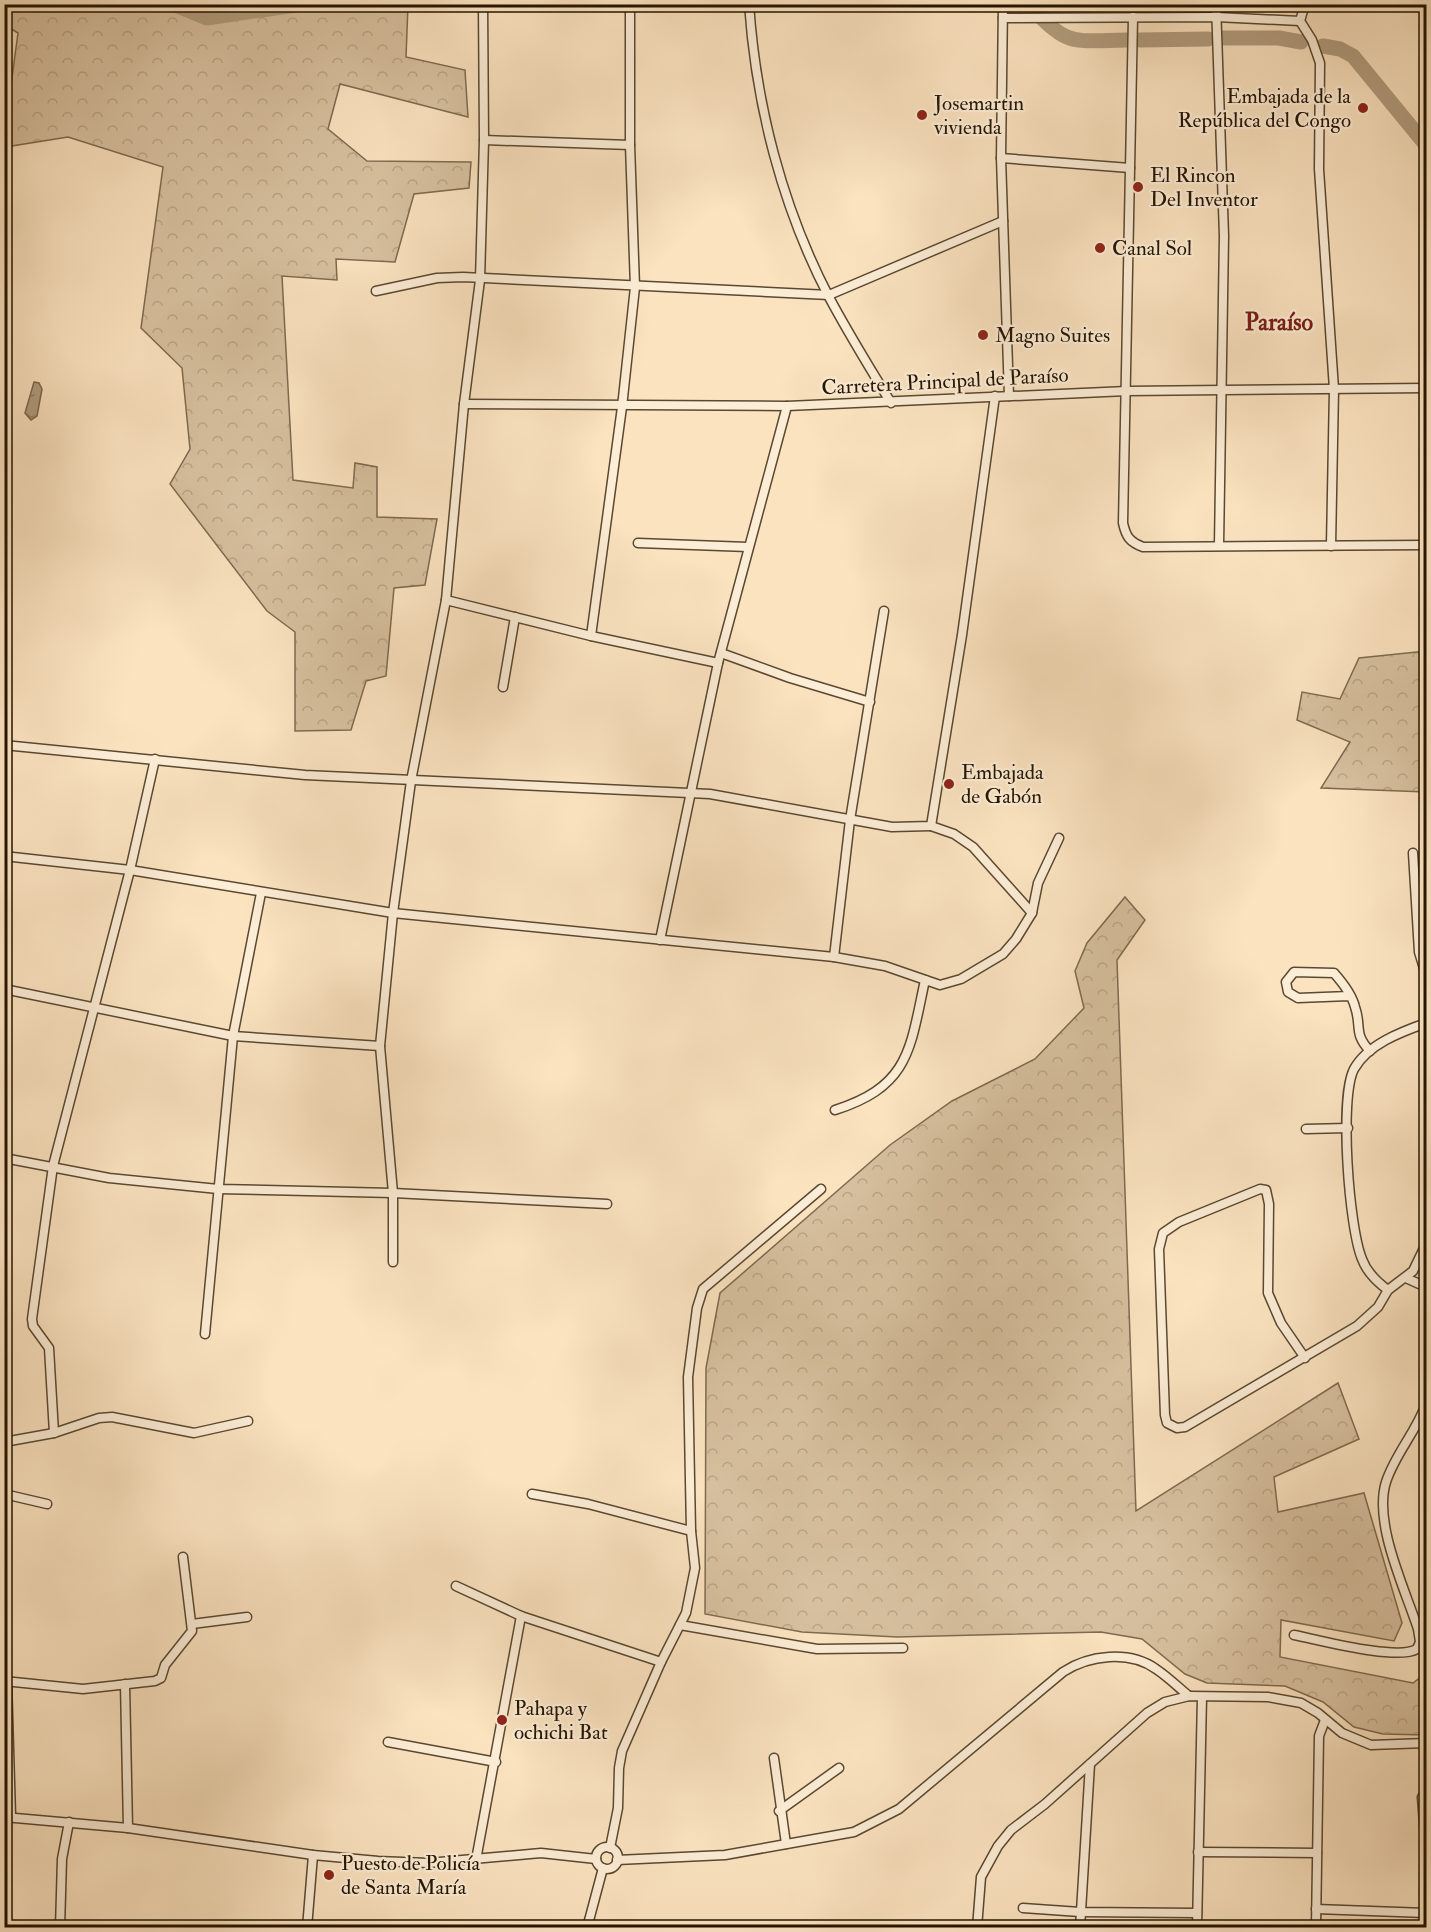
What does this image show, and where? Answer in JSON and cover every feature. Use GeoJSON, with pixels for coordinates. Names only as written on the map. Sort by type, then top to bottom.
{"type":"FeatureCollection","features":[{"type":"Feature","properties":{"kind":"street"},"geometry":{"type":"LineString","coordinates":[[393,1262],[393,1193],[380,1046],[393,913],[411,781],[446,600],[464,404],[480,280],[484,140],[483,4]]}},
{"type":"Feature","properties":{"kind":"street"},"geometry":{"type":"LineString","coordinates":[[591,636],[622,406],[635,286],[630,145],[630,4]]}},
{"type":"Feature","properties":{"kind":"street"},"geometry":{"type":"LineString","coordinates":[[749,4],[761,93],[774,159],[829,295],[891,403]]}},
{"type":"Feature","properties":{"kind":"street"},"geometry":{"type":"LineString","coordinates":[[1003,4],[1001,158],[1009,396]]}},
{"type":"Feature","properties":{"kind":"street"},"geometry":{"type":"LineString","coordinates":[[1216,4],[1224,237],[1220,545]]}},
{"type":"Feature","properties":{"kind":"street"},"geometry":{"type":"LineString","coordinates":[[1305,4],[1300,21],[1312,40],[1320,63],[1319,169],[1334,389],[1331,546]]}},
{"type":"Feature","properties":{"kind":"street"},"geometry":{"type":"LineString","coordinates":[[1133,17],[1123,524],[1125,535],[1133,543],[1143,547],[1426,545]]}},
{"type":"Feature","properties":{"kind":"street"},"geometry":{"type":"LineString","coordinates":[[1003,18],[1216,17],[1300,21]]}},
{"type":"Feature","properties":{"kind":"street"},"geometry":{"type":"LineString","coordinates":[[484,140],[630,145]]}},
{"type":"Feature","properties":{"kind":"street"},"geometry":{"type":"LineString","coordinates":[[1001,158],[1130,168]]}},
{"type":"Feature","properties":{"kind":"street"},"geometry":{"type":"LineString","coordinates":[[376,291],[437,278],[829,295],[1003,222]]}},
{"type":"Feature","properties":{"kind":"street","name":"Carretera Principal de Paraíso"},"geometry":{"type":"LineString","coordinates":[[464,404],[787,406],[1127,391],[1426,388]]}},
{"type":"Feature","properties":{"kind":"street"},"geometry":{"type":"LineString","coordinates":[[931,826],[961,646],[995,396]]}},
{"type":"Feature","properties":{"kind":"street"},"geometry":{"type":"LineString","coordinates":[[660,940],[718,663],[787,406]]}},
{"type":"Feature","properties":{"kind":"street"},"geometry":{"type":"LineString","coordinates":[[638,543],[748,547]]}},
{"type":"Feature","properties":{"kind":"street"},"geometry":{"type":"LineString","coordinates":[[446,600],[591,636],[718,663]]}},
{"type":"Feature","properties":{"kind":"street"},"geometry":{"type":"LineString","coordinates":[[834,957],[850,820],[884,611]]}},
{"type":"Feature","properties":{"kind":"street"},"geometry":{"type":"LineString","coordinates":[[503,687],[515,617]]}},
{"type":"Feature","properties":{"kind":"street"},"geometry":{"type":"LineString","coordinates":[[721,653],[790,678],[870,702]]}},
{"type":"Feature","properties":{"kind":"street"},"geometry":{"type":"LineString","coordinates":[[4,745],[305,775],[691,795],[710,794],[850,820],[892,826],[931,826],[954,834],[973,847],[1032,913]]}},
{"type":"Feature","properties":{"kind":"street"},"geometry":{"type":"LineString","coordinates":[[54,1433],[49,1348],[33,1326],[32,1319],[53,1166],[130,870],[154,759]]}},
{"type":"Feature","properties":{"kind":"street"},"geometry":{"type":"LineString","coordinates":[[4,856],[130,870],[393,913],[834,957],[885,966],[925,980],[948,985],[995,959],[1016,939],[1032,913],[1038,883],[1059,838]]}},
{"type":"Feature","properties":{"kind":"street"},"geometry":{"type":"LineString","coordinates":[[1413,853],[1419,952],[1426,975]]}},
{"type":"Feature","properties":{"kind":"street"},"geometry":{"type":"LineString","coordinates":[[205,1334],[233,1036],[261,893]]}},
{"type":"Feature","properties":{"kind":"street"},"geometry":{"type":"LineString","coordinates":[[1349,996],[1298,998],[1288,992],[1286,982],[1294,972],[1331,972],[1342,982],[1349,996],[1357,1015],[1357,1034],[1370,1051]]}},
{"type":"Feature","properties":{"kind":"street"},"geometry":{"type":"LineString","coordinates":[[835,1110],[868,1096],[890,1081],[904,1063],[911,1047],[925,980]]}},
{"type":"Feature","properties":{"kind":"street"},"geometry":{"type":"LineString","coordinates":[[4,989],[233,1036],[380,1046]]}},
{"type":"Feature","properties":{"kind":"street"},"geometry":{"type":"LineString","coordinates":[[1388,1290],[1370,1275],[1354,1234],[1349,1198],[1349,1092],[1353,1071],[1370,1051],[1426,1023]]}},
{"type":"Feature","properties":{"kind":"street"},"geometry":{"type":"LineString","coordinates":[[1306,1129],[1348,1128]]}},
{"type":"Feature","properties":{"kind":"street"},"geometry":{"type":"LineString","coordinates":[[4,1158],[109,1178],[218,1189],[393,1193],[607,1204]]}},
{"type":"Feature","properties":{"kind":"street"},"geometry":{"type":"LineString","coordinates":[[1305,1358],[1281,1323],[1268,1293],[1269,1204],[1266,1190],[1260,1189],[1199,1214],[1163,1233],[1159,1249],[1167,1424],[1177,1428],[1185,1427],[1305,1358],[1357,1326],[1378,1306],[1388,1290],[1413,1271],[1426,1244]]}},
{"type":"Feature","properties":{"kind":"street"},"geometry":{"type":"LineString","coordinates":[[610,1848],[618,1808],[619,1768],[622,1751],[661,1662],[686,1613],[696,1568],[691,1531],[688,1377],[697,1308],[703,1288],[820,1190]]}},
{"type":"Feature","properties":{"kind":"street"},"geometry":{"type":"LineString","coordinates":[[1406,1278],[1426,1287]]}},
{"type":"Feature","properties":{"kind":"street"},"geometry":{"type":"LineString","coordinates":[[1294,1635],[1381,1652],[1401,1654],[1417,1649],[1420,1642],[1418,1629],[1390,1546],[1383,1499],[1386,1482],[1426,1404]]}},
{"type":"Feature","properties":{"kind":"street"},"geometry":{"type":"LineString","coordinates":[[4,1442],[54,1433],[99,1418],[112,1417],[194,1433],[231,1422],[248,1421]]}},
{"type":"Feature","properties":{"kind":"street"},"geometry":{"type":"LineString","coordinates":[[4,1494],[46,1504]]}},
{"type":"Feature","properties":{"kind":"street"},"geometry":{"type":"LineString","coordinates":[[532,1494],[588,1504],[691,1531]]}},
{"type":"Feature","properties":{"kind":"street"},"geometry":{"type":"LineString","coordinates":[[183,1557],[192,1631],[171,1656],[160,1678],[155,1681],[83,1689],[6,1681],[8,1816],[128,1828],[313,1855],[428,1863],[541,1853],[596,1859],[603,1868]]}},
{"type":"Feature","properties":{"kind":"street"},"geometry":{"type":"LineString","coordinates":[[456,1586],[521,1616],[661,1662]]}},
{"type":"Feature","properties":{"kind":"street"},"geometry":{"type":"LineString","coordinates":[[476,1860],[496,1762],[521,1616]]}},
{"type":"Feature","properties":{"kind":"street"},"geometry":{"type":"LineString","coordinates":[[192,1624],[247,1617]]}},
{"type":"Feature","properties":{"kind":"street"},"geometry":{"type":"LineString","coordinates":[[680,1625],[817,1649],[903,1648]]}},
{"type":"Feature","properties":{"kind":"street"},"geometry":{"type":"LineString","coordinates":[[617,1860],[704,1857],[848,1834],[900,1809],[1073,1665],[1106,1657],[1146,1664],[1189,1696]]}},
{"type":"Feature","properties":{"kind":"street"},"geometry":{"type":"LineString","coordinates":[[125,1684],[128,1828]]}},
{"type":"Feature","properties":{"kind":"street"},"geometry":{"type":"LineString","coordinates":[[977,1928],[981,1877],[994,1851],[1011,1830],[1153,1709],[1189,1696],[1246,1695],[1292,1700],[1309,1707],[1342,1733],[1371,1745],[1426,1743]]}},
{"type":"Feature","properties":{"kind":"street"},"geometry":{"type":"LineString","coordinates":[[1197,1928],[1202,1697]]}},
{"type":"Feature","properties":{"kind":"street"},"geometry":{"type":"LineString","coordinates":[[1316,1928],[1319,1736],[1325,1720]]}},
{"type":"Feature","properties":{"kind":"street"},"geometry":{"type":"LineString","coordinates":[[388,1742],[496,1762]]}},
{"type":"Feature","properties":{"kind":"street"},"geometry":{"type":"LineString","coordinates":[[774,1758],[779,1811],[786,1844]]}},
{"type":"Feature","properties":{"kind":"street"},"geometry":{"type":"LineString","coordinates":[[1080,1928],[1089,1764]]}},
{"type":"Feature","properties":{"kind":"street"},"geometry":{"type":"LineString","coordinates":[[779,1811],[839,1768]]}},
{"type":"Feature","properties":{"kind":"street"},"geometry":{"type":"LineString","coordinates":[[1422,1797],[1426,1851]]}},
{"type":"Feature","properties":{"kind":"street"},"geometry":{"type":"LineString","coordinates":[[60,1928],[62,1859],[69,1822]]}},
{"type":"Feature","properties":{"kind":"street"},"geometry":{"type":"LineString","coordinates":[[596,1859],[600,1849],[610,1848],[616,1852],[617,1860],[614,1866],[603,1868]]}},
{"type":"Feature","properties":{"kind":"street"},"geometry":{"type":"LineString","coordinates":[[1198,1852],[1317,1853]]}},
{"type":"Feature","properties":{"kind":"street"},"geometry":{"type":"LineString","coordinates":[[306,1928],[313,1855]]}},
{"type":"Feature","properties":{"kind":"street"},"geometry":{"type":"LineString","coordinates":[[587,1928],[603,1868]]}},
{"type":"Feature","properties":{"kind":"street"},"geometry":{"type":"LineString","coordinates":[[1023,1908],[1080,1912],[1197,1914]]}},
{"type":"Feature","properties":{"kind":"street"},"geometry":{"type":"LineString","coordinates":[[1316,1909],[1426,1913]]}},
{"type":"Feature","properties":{"kind":"green space"},"geometry":{"type":"Polygon","coordinates":[[[5,4],[408,5],[406,57],[465,70],[468,117],[340,84],[328,129],[367,161],[471,162],[469,188],[414,194],[395,262],[336,259],[337,280],[282,276],[293,480],[353,488],[355,463],[377,467],[377,517],[437,519],[425,585],[394,588],[386,676],[366,681],[351,730],[295,731],[295,632],[267,611],[170,484],[190,449],[182,368],[141,328],[163,167],[68,137],[5,147],[5,99],[9,100],[18,33],[5,25],[5,4]]]}},
{"type":"Feature","properties":{"kind":"green space"},"geometry":{"type":"Polygon","coordinates":[[[1426,651],[1426,792],[1321,788],[1350,742],[1297,720],[1302,692],[1340,699],[1359,658],[1426,651]]]}},
{"type":"Feature","properties":{"kind":"green space"},"geometry":{"type":"Polygon","coordinates":[[[1125,897],[1145,920],[1117,960],[1136,1511],[1338,1383],[1359,1439],[1274,1477],[1278,1512],[1364,1493],[1402,1623],[1394,1641],[1281,1620],[1280,1657],[1413,1683],[1426,1673],[1426,1735],[1383,1734],[1354,1727],[1323,1702],[1285,1686],[1207,1683],[1185,1674],[1142,1639],[1101,1632],[897,1637],[802,1632],[705,1614],[706,1368],[720,1293],[890,1145],[952,1101],[1035,1059],[1084,1008],[1075,971],[1087,943],[1125,897]]]}},
{"type":"Feature","properties":{"kind":"water"},"geometry":{"type":"Polygon","coordinates":[[[34,382],[39,383],[42,389],[37,416],[31,420],[25,413],[34,382]]]}},
{"type":"Feature","properties":{"kind":"waterway"},"geometry":{"type":"LineString","coordinates":[[173,4],[207,18],[302,4]]}},
{"type":"Feature","properties":{"kind":"waterway"},"geometry":{"type":"LineString","coordinates":[[1028,4],[1062,35],[1092,41],[1126,40]]}},
{"type":"Feature","properties":{"kind":"waterway"},"geometry":{"type":"LineString","coordinates":[[1223,38],[1279,38],[1301,42]]}},
{"type":"Feature","properties":{"kind":"waterway"},"geometry":{"type":"LineString","coordinates":[[1140,40],[1208,39]]}},
{"type":"Feature","properties":{"kind":"waterway"},"geometry":{"type":"LineString","coordinates":[[1323,46],[1340,49],[1353,56],[1426,145]]}},
{"type":"Feature","properties":{"kind":"place","name":"Embajada de la República del Congo"},"geometry":{"type":"Point","coordinates":[1363,108]}},
{"type":"Feature","properties":{"kind":"place","name":"Josemartin vivienda"},"geometry":{"type":"Point","coordinates":[922,115]}},
{"type":"Feature","properties":{"kind":"place","name":"El Rincon Del Inventor"},"geometry":{"type":"Point","coordinates":[1138,187]}},
{"type":"Feature","properties":{"kind":"place","name":"Canal Sol"},"geometry":{"type":"Point","coordinates":[1100,248]}},
{"type":"Feature","properties":{"kind":"place","name":"Magno Suites"},"geometry":{"type":"Point","coordinates":[983,335]}},
{"type":"Feature","properties":{"kind":"place","name":"Embajada de Gabón"},"geometry":{"type":"Point","coordinates":[949,784]}},
{"type":"Feature","properties":{"kind":"place","name":"Pahapa y ochichi Bat"},"geometry":{"type":"Point","coordinates":[502,1720]}},
{"type":"Feature","properties":{"kind":"place","name":"Puesto de Policía de Santa María"},"geometry":{"type":"Point","coordinates":[329,1875]}},
{"type":"Feature","properties":{"kind":"district","name":"Paraíso"},"geometry":{"type":"Point","coordinates":[1279,322]}}]}
